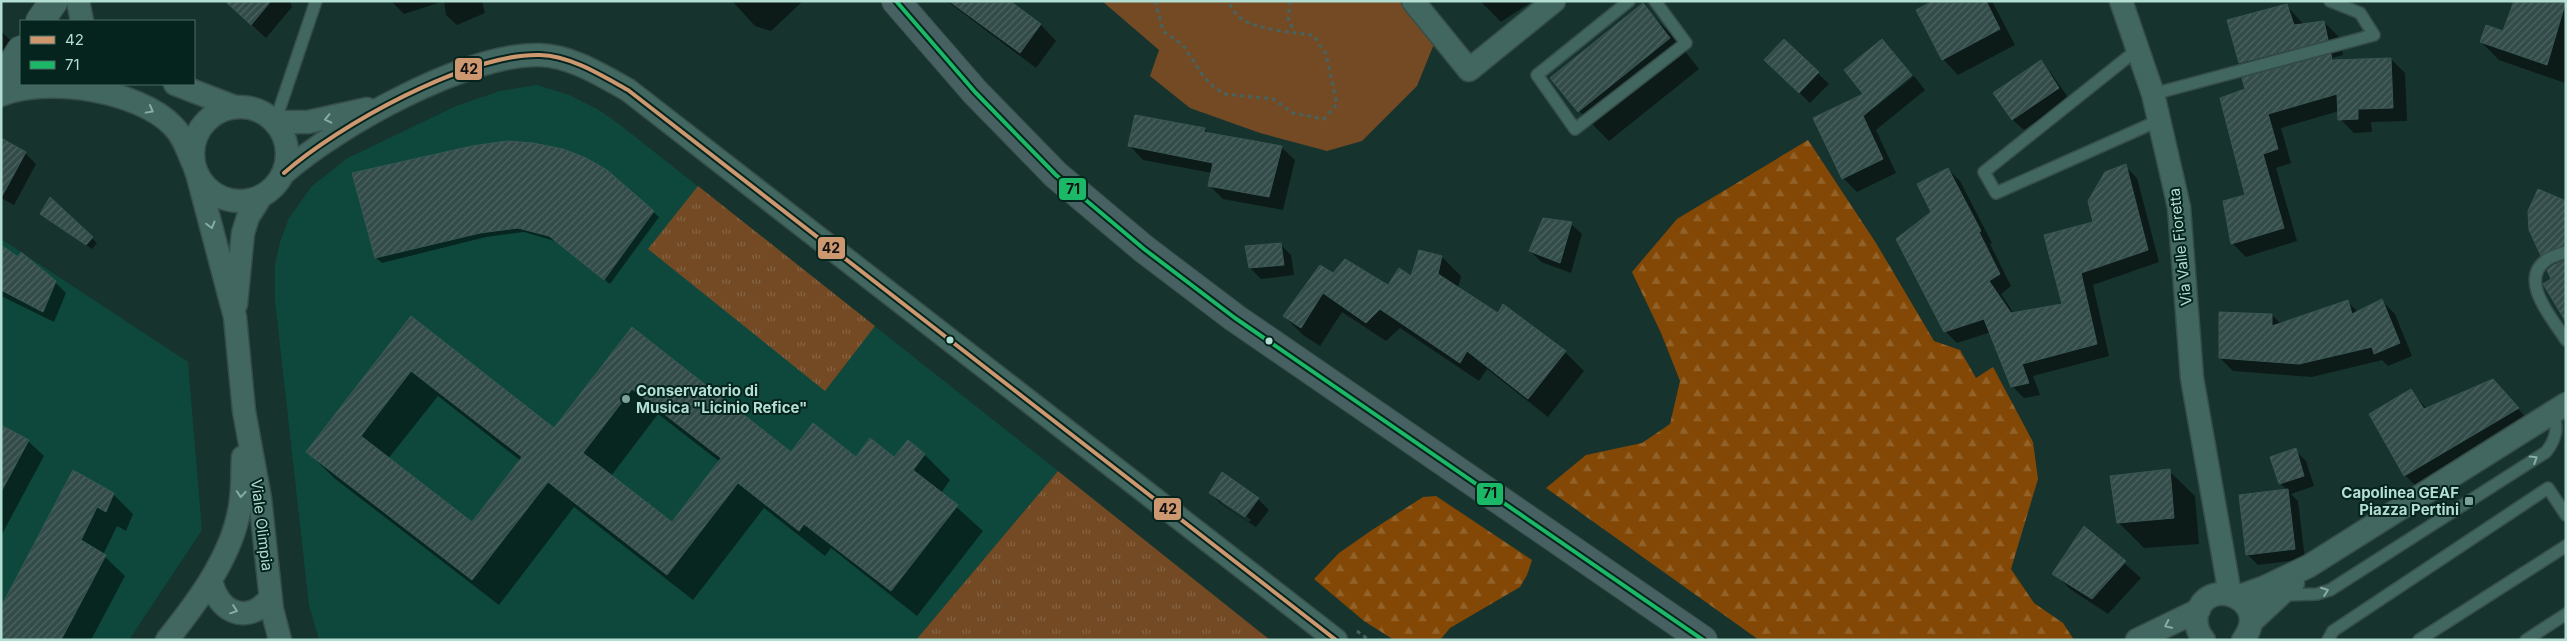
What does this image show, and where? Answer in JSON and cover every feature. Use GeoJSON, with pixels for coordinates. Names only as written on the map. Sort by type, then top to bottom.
{"type":"FeatureCollection","features":[{"type":"Feature","properties":{"kind":"main road"},"geometry":{"type":"LineString","coordinates":[[896,1],[974,92],[1049,168],[1144,249],[1234,318],[1682,623],[1703,640]]}},
{"type":"Feature","properties":{"kind":"street"},"geometry":{"type":"LineString","coordinates":[[41,20],[54,1]]}},
{"type":"Feature","properties":{"kind":"street"},"geometry":{"type":"LineString","coordinates":[[78,1],[82,20]]}},
{"type":"Feature","properties":{"kind":"street"},"geometry":{"type":"LineString","coordinates":[[1413,1],[1469,70],[1554,1]]}},
{"type":"Feature","properties":{"kind":"street","name":"Via Valle Fioretta"},"geometry":{"type":"LineString","coordinates":[[2121,1],[2153,94],[2179,207],[2192,378],[2233,596]]}},
{"type":"Feature","properties":{"kind":"street"},"geometry":{"type":"LineString","coordinates":[[1,82],[20,52]]}},
{"type":"Feature","properties":{"kind":"street"},"geometry":{"type":"LineString","coordinates":[[284,173],[287,147],[283,134],[275,122],[264,113],[250,108],[235,107],[222,110],[210,117],[201,127],[192,152],[196,171],[207,189],[218,197],[246,202],[260,198],[270,192],[284,173],[322,143],[392,103],[471,67],[507,57],[541,55],[565,60],[584,67],[628,90],[1336,640]]}},
{"type":"Feature","properties":{"kind":"street"},"geometry":{"type":"LineString","coordinates":[[93,85],[112,94]]}},
{"type":"Feature","properties":{"kind":"street"},"geometry":{"type":"LineString","coordinates":[[178,85],[235,107]]}},
{"type":"Feature","properties":{"kind":"street","name":"Viale Olimpia"},"geometry":{"type":"LineString","coordinates":[[1,95],[21,88],[49,87],[112,94],[145,106],[172,125],[182,137],[196,171],[235,317],[244,411],[260,498],[270,598],[280,640]]}},
{"type":"Feature","properties":{"kind":"street"},"geometry":{"type":"LineString","coordinates":[[275,122],[322,120],[392,103]]}},
{"type":"Feature","properties":{"kind":"street","name":"Viale Olimpia"},"geometry":{"type":"LineString","coordinates":[[235,317],[243,234],[248,217],[260,198]]}},
{"type":"Feature","properties":{"kind":"street"},"geometry":{"type":"LineString","coordinates":[[2137,640],[2218,594],[2233,596],[2265,587],[2309,566],[2559,408]]}},
{"type":"Feature","properties":{"kind":"street","name":"Viale Olimpia"},"geometry":{"type":"LineString","coordinates":[[167,640],[210,578],[230,541],[241,500],[244,411]]}},
{"type":"Feature","properties":{"kind":"street","name":"Via Valle Fioretta"},"geometry":{"type":"LineString","coordinates":[[2198,639],[2196,621],[2203,604],[2213,552],[2214,498]]}},
{"type":"Feature","properties":{"kind":"street"},"geometry":{"type":"LineString","coordinates":[[2248,633],[2277,595],[2309,566]]}},
{"type":"Feature","properties":{"kind":"street"},"geometry":{"type":"LineString","coordinates":[[210,578],[216,597],[228,609],[236,612],[255,611],[264,607],[270,598]]}},
{"type":"Feature","properties":{"kind":"street"},"geometry":{"type":"LineString","coordinates":[[2233,596],[2246,605],[2248,633]]}},
{"type":"Feature","properties":{"kind":"street"},"geometry":{"type":"LineString","coordinates":[[1682,623],[1712,640]]}},
{"type":"Feature","properties":{"kind":"lane"},"geometry":{"type":"LineString","coordinates":[[275,122],[316,1]]}},
{"type":"Feature","properties":{"kind":"lane"},"geometry":{"type":"LineString","coordinates":[[1629,1],[1537,75],[1575,129],[1686,43],[1656,1]]}},
{"type":"Feature","properties":{"kind":"lane"},"geometry":{"type":"LineString","coordinates":[[2153,94],[2374,35],[2360,13],[2330,1]]}},
{"type":"Feature","properties":{"kind":"lane"},"geometry":{"type":"LineString","coordinates":[[2138,49],[1984,172],[1996,193],[2160,120]]}},
{"type":"Feature","properties":{"kind":"lane"},"geometry":{"type":"LineString","coordinates":[[2566,252],[2547,260],[2536,271],[2534,281],[2540,300],[2566,340]]}},
{"type":"Feature","properties":{"kind":"lane"},"geometry":{"type":"LineString","coordinates":[[2277,595],[2317,594],[2330,590],[2546,452],[2555,437],[2559,408]]}},
{"type":"Feature","properties":{"kind":"lane"},"geometry":{"type":"LineString","coordinates":[[2328,640],[2333,631],[2548,488],[2566,515]]}},
{"type":"Feature","properties":{"kind":"lane"},"geometry":{"type":"LineString","coordinates":[[2419,640],[2566,546]]}},
{"type":"Feature","properties":{"kind":"lane"},"geometry":{"type":"LineString","coordinates":[[2526,640],[2566,614]]}},
{"type":"Feature","properties":{"kind":"path"},"geometry":{"type":"LineString","coordinates":[[1155,1],[1163,31],[1183,45],[1204,77],[1214,87],[1225,94],[1273,99],[1293,114],[1324,119],[1337,104],[1326,54],[1313,35],[1278,31],[1245,21],[1238,16],[1228,1]]}},
{"type":"Feature","properties":{"kind":"path"},"geometry":{"type":"LineString","coordinates":[[1290,1],[1288,19],[1295,33]]}},
{"type":"Feature","properties":{"kind":"shaded area","name":"Conservatorio di Musica \"Licinio Refice\""},"geometry":{"type":"Polygon","coordinates":[[[537,85],[569,95],[599,110],[619,124],[1058,471],[916,640],[319,640],[309,605],[275,300],[275,265],[280,242],[289,218],[312,186],[348,158],[456,106],[500,91],[537,85]]]}},
{"type":"Feature","properties":{"kind":"shaded area"},"geometry":{"type":"Polygon","coordinates":[[[1,239],[188,362],[202,530],[129,640],[1,640],[1,239]]]}},
{"type":"Feature","properties":{"kind":"green space"},"geometry":{"type":"Polygon","coordinates":[[[1102,1],[1399,1],[1434,44],[1417,86],[1362,141],[1327,151],[1260,133],[1190,108],[1150,76],[1159,50],[1102,1]]]}},
{"type":"Feature","properties":{"kind":"green space"},"geometry":{"type":"Polygon","coordinates":[[[1808,140],[1876,243],[1934,341],[1960,350],[1976,378],[1993,367],[2033,442],[2038,479],[2011,569],[2034,603],[2063,623],[2074,640],[1759,640],[1546,488],[1586,455],[1642,443],[1670,424],[1680,381],[1661,333],[1632,272],[1677,219],[1808,140]]]}},
{"type":"Feature","properties":{"kind":"green space"},"geometry":{"type":"Polygon","coordinates":[[[698,186],[875,326],[825,391],[648,249],[698,186]]]}},
{"type":"Feature","properties":{"kind":"green space"},"geometry":{"type":"Polygon","coordinates":[[[1058,471],[1270,640],[916,640],[1058,471]]]}},
{"type":"Feature","properties":{"kind":"green space"},"geometry":{"type":"Polygon","coordinates":[[[1436,496],[1532,560],[1527,575],[1520,587],[1450,628],[1440,640],[1394,640],[1364,621],[1314,579],[1339,553],[1372,530],[1423,497],[1436,496]]]}},
{"type":"Feature","properties":{"kind":"building"},"geometry":{"type":"Polygon","coordinates":[[[225,1],[271,1],[251,25],[225,1]]]}},
{"type":"Feature","properties":{"kind":"building"},"geometry":{"type":"Polygon","coordinates":[[[949,1],[1010,1],[1041,24],[1020,53],[949,1]]]}},
{"type":"Feature","properties":{"kind":"building"},"geometry":{"type":"Polygon","coordinates":[[[1933,1],[1986,1],[2000,29],[1942,60],[1916,10],[1933,1]]]}},
{"type":"Feature","properties":{"kind":"building"},"geometry":{"type":"Polygon","coordinates":[[[2514,1],[2566,1],[2547,65],[2480,42],[2486,25],[2503,31],[2514,1]]]}},
{"type":"Feature","properties":{"kind":"building"},"geometry":{"type":"Polygon","coordinates":[[[1643,3],[1670,38],[1578,112],[1550,78],[1643,3]]]}},
{"type":"Feature","properties":{"kind":"building"},"geometry":{"type":"Polygon","coordinates":[[[2287,4],[2294,25],[2324,21],[2328,40],[2239,63],[2227,20],[2287,4]]]}},
{"type":"Feature","properties":{"kind":"building"},"geometry":{"type":"Polygon","coordinates":[[[1784,39],[1819,72],[1799,93],[1764,60],[1784,39]]]}},
{"type":"Feature","properties":{"kind":"building"},"geometry":{"type":"Polygon","coordinates":[[[1882,39],[1912,75],[1863,116],[1883,159],[1842,179],[1813,118],[1863,94],[1844,70],[1882,39]]]}},
{"type":"Feature","properties":{"kind":"building"},"geometry":{"type":"Polygon","coordinates":[[[2331,54],[2332,60],[2391,58],[2393,108],[2358,109],[2358,119],[2338,120],[2337,94],[2268,114],[2278,149],[2263,154],[2284,228],[2231,244],[2223,201],[2245,195],[2220,98],[2245,89],[2242,78],[2331,54]]]}},
{"type":"Feature","properties":{"kind":"building"},"geometry":{"type":"Polygon","coordinates":[[[2041,60],[2059,88],[2012,120],[1993,93],[2041,60]]]}},
{"type":"Feature","properties":{"kind":"building"},"geometry":{"type":"Polygon","coordinates":[[[1135,115],[1205,128],[1204,132],[1282,146],[1269,197],[1208,186],[1213,163],[1128,146],[1135,115]]]}},
{"type":"Feature","properties":{"kind":"building"},"geometry":{"type":"Polygon","coordinates":[[[1,138],[26,152],[1,198],[1,138]]]}},
{"type":"Feature","properties":{"kind":"building"},"geometry":{"type":"Polygon","coordinates":[[[507,141],[533,143],[563,149],[586,158],[607,170],[654,211],[604,280],[549,236],[518,228],[480,233],[375,258],[352,173],[472,146],[507,141]]]}},
{"type":"Feature","properties":{"kind":"building"},"geometry":{"type":"Polygon","coordinates":[[[2126,164],[2148,250],[2081,273],[2097,344],[2022,364],[2029,383],[2011,387],[1984,319],[1944,332],[1896,239],[1931,212],[1917,184],[1948,168],[1981,231],[1979,232],[2000,274],[1989,281],[2011,313],[2062,304],[2044,235],[2093,222],[2088,201],[2105,172],[2126,164]]]}},
{"type":"Feature","properties":{"kind":"building"},"geometry":{"type":"Polygon","coordinates":[[[2538,189],[2566,201],[2566,245],[2541,256],[2529,230],[2528,211],[2538,189]]]}},
{"type":"Feature","properties":{"kind":"building"},"geometry":{"type":"Polygon","coordinates":[[[50,197],[93,237],[86,245],[40,214],[50,197]]]}},
{"type":"Feature","properties":{"kind":"building"},"geometry":{"type":"Polygon","coordinates":[[[1543,218],[1572,222],[1560,263],[1529,251],[1543,218]]]}},
{"type":"Feature","properties":{"kind":"building"},"geometry":{"type":"Polygon","coordinates":[[[1281,243],[1284,265],[1249,268],[1245,246],[1281,243]]]}},
{"type":"Feature","properties":{"kind":"building"},"geometry":{"type":"Polygon","coordinates":[[[1,245],[18,257],[21,252],[56,281],[43,312],[1,290],[1,245]]]}},
{"type":"Feature","properties":{"kind":"building"},"geometry":{"type":"Polygon","coordinates":[[[1419,250],[1442,256],[1438,274],[1498,313],[1503,304],[1566,351],[1528,399],[1467,351],[1460,363],[1380,309],[1366,323],[1323,293],[1301,328],[1283,316],[1320,265],[1333,273],[1345,259],[1388,285],[1399,268],[1411,276],[1419,250]]]}},
{"type":"Feature","properties":{"kind":"building"},"geometry":{"type":"Polygon","coordinates":[[[2566,260],[2566,322],[2543,284],[2551,279],[2547,270],[2553,265],[2566,260]]]}},
{"type":"Feature","properties":{"kind":"building"},"geometry":{"type":"Polygon","coordinates":[[[2382,299],[2400,343],[2374,354],[2372,347],[2299,364],[2219,358],[2219,312],[2272,314],[2272,326],[2348,300],[2352,314],[2382,299]]]}},
{"type":"Feature","properties":{"kind":"building"},"geometry":{"type":"Polygon","coordinates":[[[411,316],[554,428],[632,327],[791,452],[813,423],[856,457],[870,438],[894,457],[908,440],[925,454],[913,470],[958,505],[891,591],[804,524],[799,531],[738,483],[667,575],[548,482],[472,580],[306,452],[411,316]],[[411,371],[361,436],[472,522],[522,457],[411,371]],[[632,389],[583,453],[672,522],[721,458],[632,389]]]}},
{"type":"Feature","properties":{"kind":"building"},"geometry":{"type":"Polygon","coordinates":[[[2493,379],[2519,408],[2404,476],[2369,414],[2411,389],[2424,409],[2493,379]]]}},
{"type":"Feature","properties":{"kind":"building"},"geometry":{"type":"Polygon","coordinates":[[[1,425],[29,440],[1,492],[1,425]]]}},
{"type":"Feature","properties":{"kind":"building"},"geometry":{"type":"Polygon","coordinates":[[[2296,448],[2304,476],[2279,484],[2270,457],[2296,448]]]}},
{"type":"Feature","properties":{"kind":"building"},"geometry":{"type":"Polygon","coordinates":[[[2170,469],[2174,518],[2117,523],[2110,476],[2170,469]]]}},
{"type":"Feature","properties":{"kind":"building"},"geometry":{"type":"Polygon","coordinates":[[[73,470],[114,493],[106,512],[97,507],[81,540],[106,555],[61,640],[1,640],[1,607],[73,470]]]}},
{"type":"Feature","properties":{"kind":"building"},"geometry":{"type":"Polygon","coordinates":[[[1222,472],[1259,498],[1245,517],[1209,493],[1222,472]]]}},
{"type":"Feature","properties":{"kind":"building"},"geometry":{"type":"Polygon","coordinates":[[[2288,489],[2295,549],[2246,555],[2239,495],[2288,489]]]}},
{"type":"Feature","properties":{"kind":"building"},"geometry":{"type":"Polygon","coordinates":[[[2084,526],[2126,561],[2092,599],[2052,574],[2084,526]]]}},
{"type":"Feature","properties":{"kind":"transit line","name":"71"},"geometry":{"type":"LineString","coordinates":[[896,1],[975,92],[1056,175],[1144,249],[1235,318],[1703,640]]}},
{"type":"Feature","properties":{"kind":"transit line","name":"42"},"geometry":{"type":"LineString","coordinates":[[284,173],[307,154],[369,114],[441,79],[477,66],[511,58],[540,55],[552,56],[586,67],[628,90],[1336,640]]}},
{"type":"Feature","properties":{"kind":"place","name":"Conservatorio di Musica \"Licinio Refice\""},"geometry":{"type":"Point","coordinates":[626,399]}},
{"type":"Feature","properties":{"kind":"place","name":"Capolinea GEAF Piazza Pertini"},"geometry":{"type":"Point","coordinates":[2469,501]}}]}
